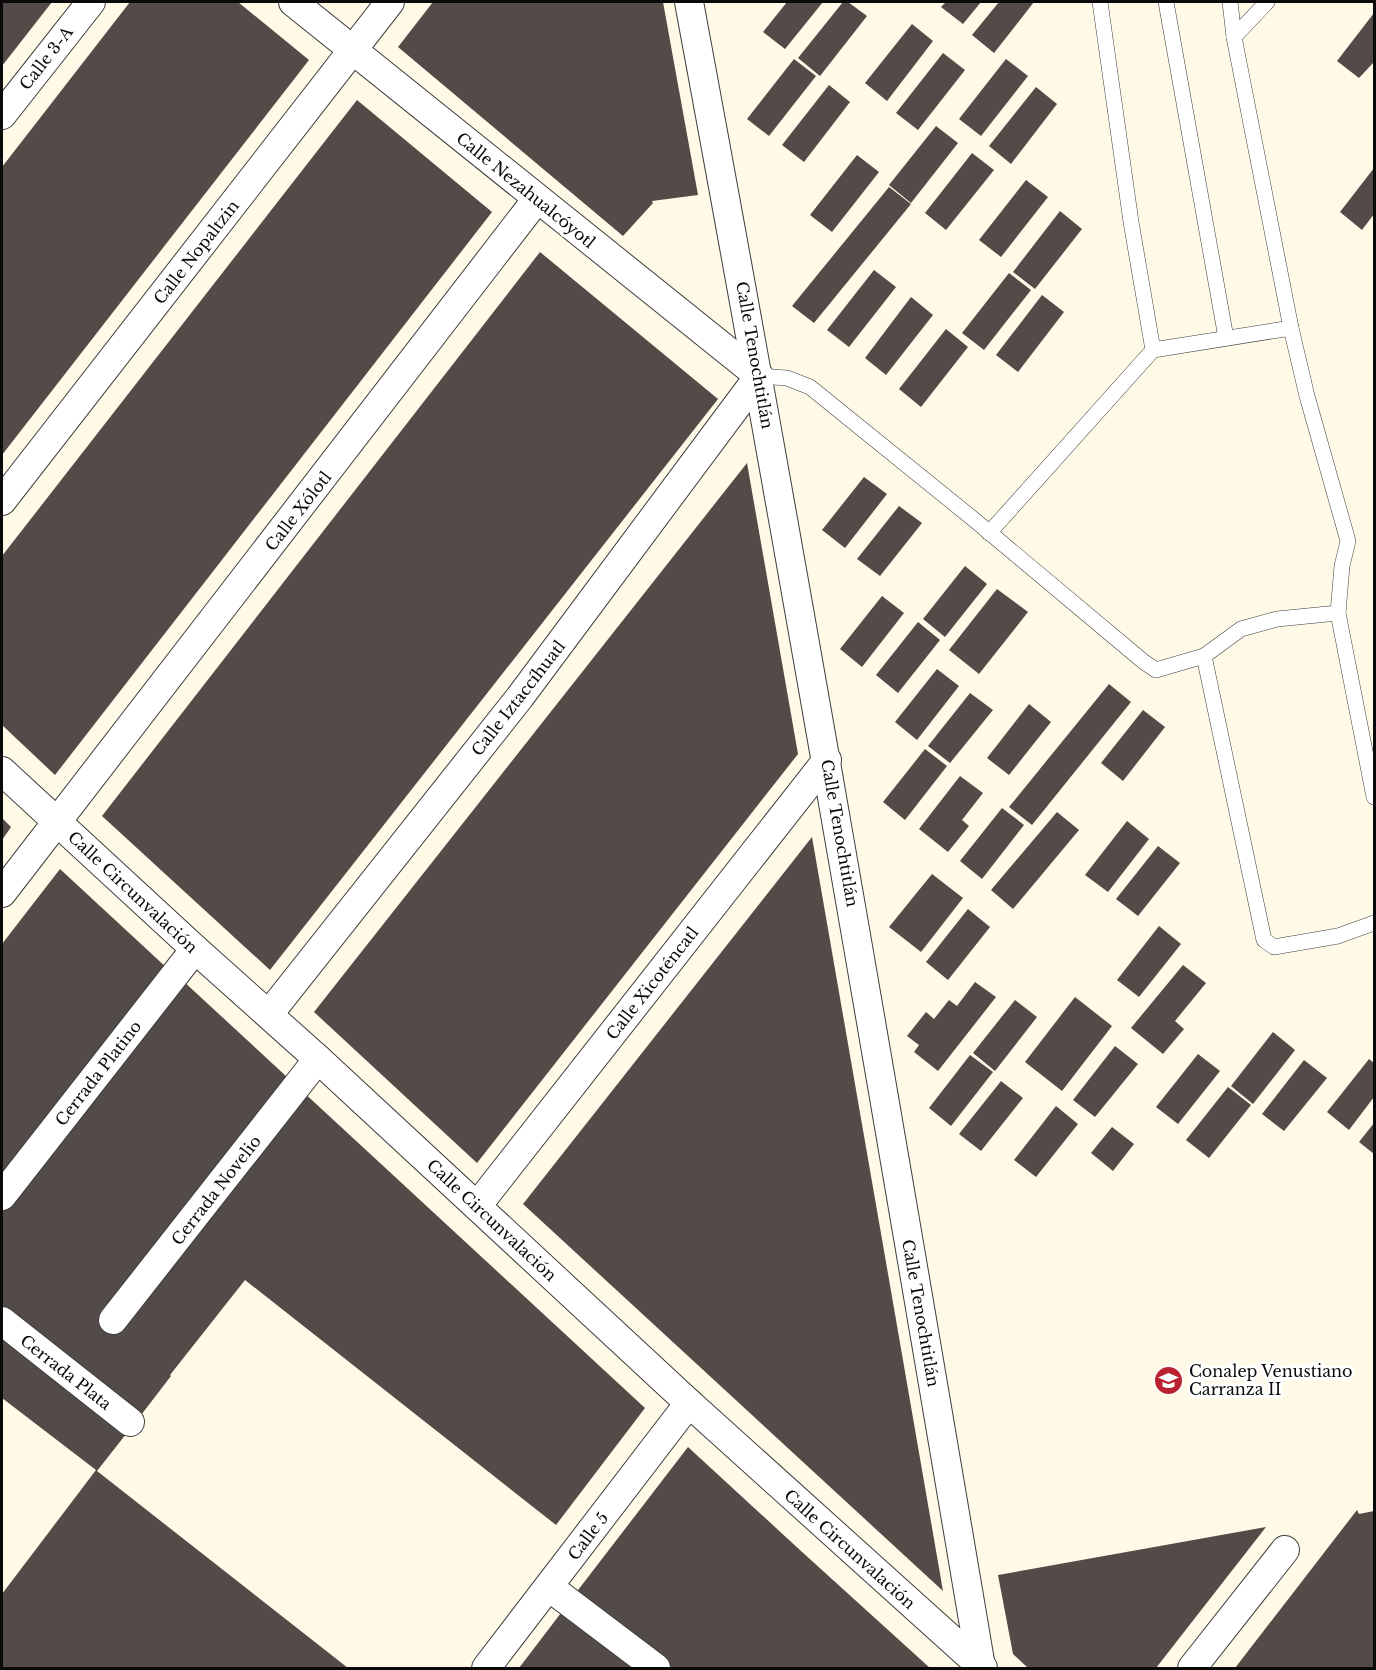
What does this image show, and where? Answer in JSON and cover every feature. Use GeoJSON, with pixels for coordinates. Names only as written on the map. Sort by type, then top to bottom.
{"type":"FeatureCollection","features":[{"type":"Feature","properties":{"kind":"street","name":"Calle 3-A"},"geometry":{"type":"LineString","coordinates":[[2,115],[91,2]]}},
{"type":"Feature","properties":{"kind":"street","name":"Calle Nezahualcóyotl"},"geometry":{"type":"LineString","coordinates":[[293,2],[759,376]]}},
{"type":"Feature","properties":{"kind":"street","name":"Calle Nopaltzin"},"geometry":{"type":"LineString","coordinates":[[2,501],[390,2]]}},
{"type":"Feature","properties":{"kind":"street","name":"Calle Tenochtitlán"},"geometry":{"type":"LineString","coordinates":[[689,2],[759,376],[827,760],[982,1668]]}},
{"type":"Feature","properties":{"kind":"street","name":"Calle Xólotl"},"geometry":{"type":"LineString","coordinates":[[2,893],[537,199]]}},
{"type":"Feature","properties":{"kind":"street","name":"Calle Iztaccíhuatl"},"geometry":{"type":"LineString","coordinates":[[269,1014],[520,697],[759,376]]}},
{"type":"Feature","properties":{"kind":"street","name":"Calle Xicoténcatl"},"geometry":{"type":"LineString","coordinates":[[477,1206],[827,760]]}},
{"type":"Feature","properties":{"kind":"street","name":"Calle Circunvalación"},"geometry":{"type":"LineString","coordinates":[[2,771],[318,1059],[689,1403],[982,1668]]}},
{"type":"Feature","properties":{"kind":"street","name":"Cerrada Platino"},"geometry":{"type":"LineString","coordinates":[[2,1196],[195,949]]}},
{"type":"Feature","properties":{"kind":"street","name":"Cerrada Novelio"},"geometry":{"type":"LineString","coordinates":[[113,1320],[318,1059]]}},
{"type":"Feature","properties":{"kind":"street","name":"Cerrada Plata"},"geometry":{"type":"LineString","coordinates":[[2,1322],[130,1422]]}},
{"type":"Feature","properties":{"kind":"street","name":"Calle 5"},"geometry":{"type":"LineString","coordinates":[[486,1668],[689,1403]]}},
{"type":"Feature","properties":{"kind":"street"},"geometry":{"type":"LineString","coordinates":[[1192,1668],[1286,1550]]}},
{"type":"Feature","properties":{"kind":"street"},"geometry":{"type":"LineString","coordinates":[[549,1587],[656,1668]]}},
{"type":"Feature","properties":{"kind":"lane"},"geometry":{"type":"LineString","coordinates":[[1100,2],[1131,222],[1153,350]]}},
{"type":"Feature","properties":{"kind":"lane"},"geometry":{"type":"LineString","coordinates":[[1166,2],[1226,338]]}},
{"type":"Feature","properties":{"kind":"lane"},"geometry":{"type":"LineString","coordinates":[[1230,2],[1234,37],[1291,328],[1312,416],[1348,541],[1342,566],[1338,613],[1374,798]]}},
{"type":"Feature","properties":{"kind":"lane"},"geometry":{"type":"LineString","coordinates":[[1234,37],[1267,2]]}},
{"type":"Feature","properties":{"kind":"lane"},"geometry":{"type":"LineString","coordinates":[[989,533],[1153,350],[1291,328]]}},
{"type":"Feature","properties":{"kind":"lane"},"geometry":{"type":"LineString","coordinates":[[759,376],[787,378],[810,387],[1156,670],[1204,656],[1241,628],[1277,620],[1338,613]]}},
{"type":"Feature","properties":{"kind":"lane"},"geometry":{"type":"LineString","coordinates":[[1204,656],[1264,940],[1274,947],[1338,936],[1374,923]]}},
{"type":"Feature","properties":{"kind":"building"},"geometry":{"type":"Polygon","coordinates":[[[2,2],[52,2],[2,66],[2,2]]]}},
{"type":"Feature","properties":{"kind":"building"},"geometry":{"type":"Polygon","coordinates":[[[130,2],[238,2],[309,60],[2,455],[2,167],[130,2]]]}},
{"type":"Feature","properties":{"kind":"building"},"geometry":{"type":"Polygon","coordinates":[[[433,2],[663,2],[698,195],[652,201],[653,203],[623,236],[398,47],[433,2]]]}},
{"type":"Feature","properties":{"kind":"building"},"geometry":{"type":"Polygon","coordinates":[[[787,2],[823,2],[785,49],[763,32],[787,2]]]}},
{"type":"Feature","properties":{"kind":"building"},"geometry":{"type":"Polygon","coordinates":[[[843,2],[848,2],[867,16],[820,76],[798,58],[843,2]]]}},
{"type":"Feature","properties":{"kind":"building"},"geometry":{"type":"Polygon","coordinates":[[[946,2],[981,2],[963,24],[941,7],[946,2]]]}},
{"type":"Feature","properties":{"kind":"building"},"geometry":{"type":"Polygon","coordinates":[[[999,2],[1034,2],[994,53],[972,35],[999,2]]]}},
{"type":"Feature","properties":{"kind":"building"},"geometry":{"type":"Polygon","coordinates":[[[1374,13],[1374,62],[1359,78],[1337,61],[1374,13]]]}},
{"type":"Feature","properties":{"kind":"building"},"geometry":{"type":"Polygon","coordinates":[[[912,24],[933,41],[887,101],[865,83],[912,24]]]}},
{"type":"Feature","properties":{"kind":"building"},"geometry":{"type":"Polygon","coordinates":[[[943,53],[965,70],[918,130],[896,113],[943,53]]]}},
{"type":"Feature","properties":{"kind":"building"},"geometry":{"type":"Polygon","coordinates":[[[794,59],[816,76],[769,136],[747,119],[794,59]]]}},
{"type":"Feature","properties":{"kind":"building"},"geometry":{"type":"Polygon","coordinates":[[[1006,59],[1028,76],[981,136],[959,119],[1006,59]]]}},
{"type":"Feature","properties":{"kind":"building"},"geometry":{"type":"Polygon","coordinates":[[[829,85],[850,102],[804,162],[782,145],[829,85]]]}},
{"type":"Feature","properties":{"kind":"building"},"geometry":{"type":"Polygon","coordinates":[[[1036,87],[1057,104],[1011,164],[989,146],[1036,87]]]}},
{"type":"Feature","properties":{"kind":"building"},"geometry":{"type":"Polygon","coordinates":[[[357,100],[492,212],[55,775],[2,725],[2,556],[357,100]]]}},
{"type":"Feature","properties":{"kind":"building"},"geometry":{"type":"Polygon","coordinates":[[[936,126],[958,143],[911,203],[889,185],[936,126]]]}},
{"type":"Feature","properties":{"kind":"building"},"geometry":{"type":"Polygon","coordinates":[[[972,153],[994,170],[946,230],[925,213],[972,153]]]}},
{"type":"Feature","properties":{"kind":"building"},"geometry":{"type":"Polygon","coordinates":[[[857,155],[879,172],[832,232],[810,215],[857,155]]]}},
{"type":"Feature","properties":{"kind":"building"},"geometry":{"type":"Polygon","coordinates":[[[1374,168],[1374,214],[1362,230],[1340,212],[1374,168]]]}},
{"type":"Feature","properties":{"kind":"building"},"geometry":{"type":"Polygon","coordinates":[[[1026,180],[1048,197],[1001,257],[979,240],[1026,180]]]}},
{"type":"Feature","properties":{"kind":"building"},"geometry":{"type":"Polygon","coordinates":[[[889,187],[911,204],[814,323],[792,306],[889,187]]]}},
{"type":"Feature","properties":{"kind":"building"},"geometry":{"type":"Polygon","coordinates":[[[1060,211],[1082,229],[1035,289],[1013,272],[1060,211]]]}},
{"type":"Feature","properties":{"kind":"building"},"geometry":{"type":"Polygon","coordinates":[[[540,252],[718,399],[270,970],[102,816],[540,252]]]}},
{"type":"Feature","properties":{"kind":"building"},"geometry":{"type":"Polygon","coordinates":[[[874,270],[896,287],[849,347],[827,330],[874,270]]]}},
{"type":"Feature","properties":{"kind":"building"},"geometry":{"type":"Polygon","coordinates":[[[1009,273],[1031,290],[984,350],[962,333],[1009,273]]]}},
{"type":"Feature","properties":{"kind":"building"},"geometry":{"type":"Polygon","coordinates":[[[1042,295],[1064,312],[1018,372],[996,355],[1042,295]]]}},
{"type":"Feature","properties":{"kind":"building"},"geometry":{"type":"Polygon","coordinates":[[[911,297],[933,315],[886,375],[865,358],[911,297]]]}},
{"type":"Feature","properties":{"kind":"building"},"geometry":{"type":"Polygon","coordinates":[[[946,329],[968,347],[921,407],[899,389],[946,329]]]}},
{"type":"Feature","properties":{"kind":"building"},"geometry":{"type":"Polygon","coordinates":[[[747,463],[798,754],[477,1163],[314,1012],[747,463]]]}},
{"type":"Feature","properties":{"kind":"building"},"geometry":{"type":"Polygon","coordinates":[[[864,477],[887,494],[845,548],[822,530],[864,477]]]}},
{"type":"Feature","properties":{"kind":"building"},"geometry":{"type":"Polygon","coordinates":[[[899,506],[922,523],[880,576],[857,559],[899,506]]]}},
{"type":"Feature","properties":{"kind":"building"},"geometry":{"type":"Polygon","coordinates":[[[965,566],[987,584],[945,637],[923,619],[965,566]]]}},
{"type":"Feature","properties":{"kind":"building"},"geometry":{"type":"Polygon","coordinates":[[[997,589],[1028,612],[979,674],[949,650],[997,589]]]}},
{"type":"Feature","properties":{"kind":"building"},"geometry":{"type":"Polygon","coordinates":[[[882,596],[904,613],[862,667],[840,649],[882,596]]]}},
{"type":"Feature","properties":{"kind":"building"},"geometry":{"type":"Polygon","coordinates":[[[918,622],[940,640],[898,693],[876,675],[918,622]]]}},
{"type":"Feature","properties":{"kind":"building"},"geometry":{"type":"Polygon","coordinates":[[[937,669],[959,686],[917,740],[895,722],[937,669]]]}},
{"type":"Feature","properties":{"kind":"building"},"geometry":{"type":"Polygon","coordinates":[[[1109,684],[1131,702],[1032,825],[1009,807],[1109,684]]]}},
{"type":"Feature","properties":{"kind":"building"},"geometry":{"type":"Polygon","coordinates":[[[970,693],[993,710],[950,763],[928,746],[970,693]]]}},
{"type":"Feature","properties":{"kind":"building"},"geometry":{"type":"Polygon","coordinates":[[[1029,704],[1051,722],[1009,775],[987,758],[1029,704]]]}},
{"type":"Feature","properties":{"kind":"building"},"geometry":{"type":"Polygon","coordinates":[[[1143,710],[1165,727],[1123,781],[1101,763],[1143,710]]]}},
{"type":"Feature","properties":{"kind":"building"},"geometry":{"type":"Polygon","coordinates":[[[925,749],[947,766],[905,820],[883,802],[925,749]]]}},
{"type":"Feature","properties":{"kind":"building"},"geometry":{"type":"Polygon","coordinates":[[[960,776],[983,793],[962,820],[969,826],[948,852],[919,829],[960,776]]]}},
{"type":"Feature","properties":{"kind":"building"},"geometry":{"type":"Polygon","coordinates":[[[1002,808],[1024,825],[982,879],[960,861],[1002,808]]]}},
{"type":"Feature","properties":{"kind":"building"},"geometry":{"type":"Polygon","coordinates":[[[1057,812],[1079,830],[1013,909],[991,890],[1057,812]]]}},
{"type":"Feature","properties":{"kind":"building"},"geometry":{"type":"Polygon","coordinates":[[[2,818],[11,827],[2,840],[2,818]]]}},
{"type":"Feature","properties":{"kind":"building"},"geometry":{"type":"Polygon","coordinates":[[[1127,821],[1149,839],[1108,892],[1085,875],[1127,821]]]}},
{"type":"Feature","properties":{"kind":"building"},"geometry":{"type":"Polygon","coordinates":[[[812,837],[891,1291],[943,1591],[523,1204],[812,837]]]}},
{"type":"Feature","properties":{"kind":"building"},"geometry":{"type":"Polygon","coordinates":[[[1158,846],[1180,863],[1138,916],[1116,899],[1158,846]]]}},
{"type":"Feature","properties":{"kind":"building"},"geometry":{"type":"Polygon","coordinates":[[[60,869],[168,969],[2,1182],[2,944],[60,869]]]}},
{"type":"Feature","properties":{"kind":"building"},"geometry":{"type":"Polygon","coordinates":[[[932,874],[963,898],[921,952],[889,927],[932,874]]]}},
{"type":"Feature","properties":{"kind":"building"},"geometry":{"type":"Polygon","coordinates":[[[968,909],[990,927],[948,980],[926,962],[968,909]]]}},
{"type":"Feature","properties":{"kind":"building"},"geometry":{"type":"Polygon","coordinates":[[[1159,926],[1181,944],[1139,997],[1117,980],[1159,926]]]}},
{"type":"Feature","properties":{"kind":"building"},"geometry":{"type":"Polygon","coordinates":[[[1183,965],[1206,983],[1175,1021],[1184,1029],[1163,1054],[1131,1028],[1183,965]]]}},
{"type":"Feature","properties":{"kind":"building"},"geometry":{"type":"Polygon","coordinates":[[[181,979],[645,1408],[556,1525],[245,1280],[138,1419],[2,1311],[2,1209],[181,979]]]}},
{"type":"Feature","properties":{"kind":"building"},"geometry":{"type":"Polygon","coordinates":[[[975,982],[996,997],[938,1071],[914,1052],[919,1045],[907,1036],[926,1012],[934,1019],[949,1000],[957,1006],[975,982]]]}},
{"type":"Feature","properties":{"kind":"building"},"geometry":{"type":"Polygon","coordinates":[[[1075,997],[1112,1026],[1062,1091],[1025,1062],[1075,997]]]}},
{"type":"Feature","properties":{"kind":"building"},"geometry":{"type":"Polygon","coordinates":[[[1015,1000],[1037,1017],[995,1071],[973,1053],[1015,1000]]]}},
{"type":"Feature","properties":{"kind":"building"},"geometry":{"type":"Polygon","coordinates":[[[1273,1032],[1295,1050],[1253,1104],[1231,1086],[1273,1032]]]}},
{"type":"Feature","properties":{"kind":"building"},"geometry":{"type":"Polygon","coordinates":[[[1115,1046],[1138,1064],[1095,1117],[1073,1100],[1115,1046]]]}},
{"type":"Feature","properties":{"kind":"building"},"geometry":{"type":"Polygon","coordinates":[[[1198,1054],[1220,1071],[1178,1124],[1156,1107],[1198,1054]]]}},
{"type":"Feature","properties":{"kind":"building"},"geometry":{"type":"Polygon","coordinates":[[[970,1055],[993,1072],[951,1126],[929,1108],[970,1055]]]}},
{"type":"Feature","properties":{"kind":"building"},"geometry":{"type":"Polygon","coordinates":[[[1369,1059],[1374,1063],[1374,1097],[1349,1130],[1327,1112],[1369,1059]]]}},
{"type":"Feature","properties":{"kind":"building"},"geometry":{"type":"Polygon","coordinates":[[[1304,1060],[1327,1078],[1284,1131],[1262,1114],[1304,1060]]]}},
{"type":"Feature","properties":{"kind":"building"},"geometry":{"type":"Polygon","coordinates":[[[1001,1081],[1023,1098],[981,1151],[959,1134],[1001,1081]]]}},
{"type":"Feature","properties":{"kind":"building"},"geometry":{"type":"Polygon","coordinates":[[[1228,1087],[1251,1105],[1209,1158],[1186,1140],[1228,1087]]]}},
{"type":"Feature","properties":{"kind":"building"},"geometry":{"type":"Polygon","coordinates":[[[1056,1106],[1078,1124],[1036,1177],[1014,1160],[1056,1106]]]}},
{"type":"Feature","properties":{"kind":"building"},"geometry":{"type":"Polygon","coordinates":[[[1374,1123],[1374,1154],[1359,1142],[1374,1123]]]}},
{"type":"Feature","properties":{"kind":"building"},"geometry":{"type":"Polygon","coordinates":[[[1112,1127],[1134,1144],[1113,1171],[1091,1153],[1112,1127]]]}},
{"type":"Feature","properties":{"kind":"building"},"geometry":{"type":"Polygon","coordinates":[[[2,1331],[130,1429],[97,1471],[348,1668],[2,1668],[2,1594],[96,1470],[2,1398],[2,1331]]]}},
{"type":"Feature","properties":{"kind":"building"},"geometry":{"type":"Polygon","coordinates":[[[688,1447],[930,1668],[671,1668],[575,1594],[688,1447]]]}},
{"type":"Feature","properties":{"kind":"building"},"geometry":{"type":"Polygon","coordinates":[[[1357,1510],[1359,1514],[1374,1511],[1374,1668],[1235,1668],[1357,1510]]]}},
{"type":"Feature","properties":{"kind":"building"},"geometry":{"type":"Polygon","coordinates":[[[1266,1527],[1156,1668],[1028,1668],[1013,1654],[998,1575],[1266,1527]]]}},
{"type":"Feature","properties":{"kind":"building"},"geometry":{"type":"Polygon","coordinates":[[[564,1609],[642,1668],[519,1668],[564,1609]]]}},
{"type":"Feature","properties":{"kind":"place","name":"Conalep Venustiano Carranza II"},"geometry":{"type":"Point","coordinates":[1168,1380]}}]}
